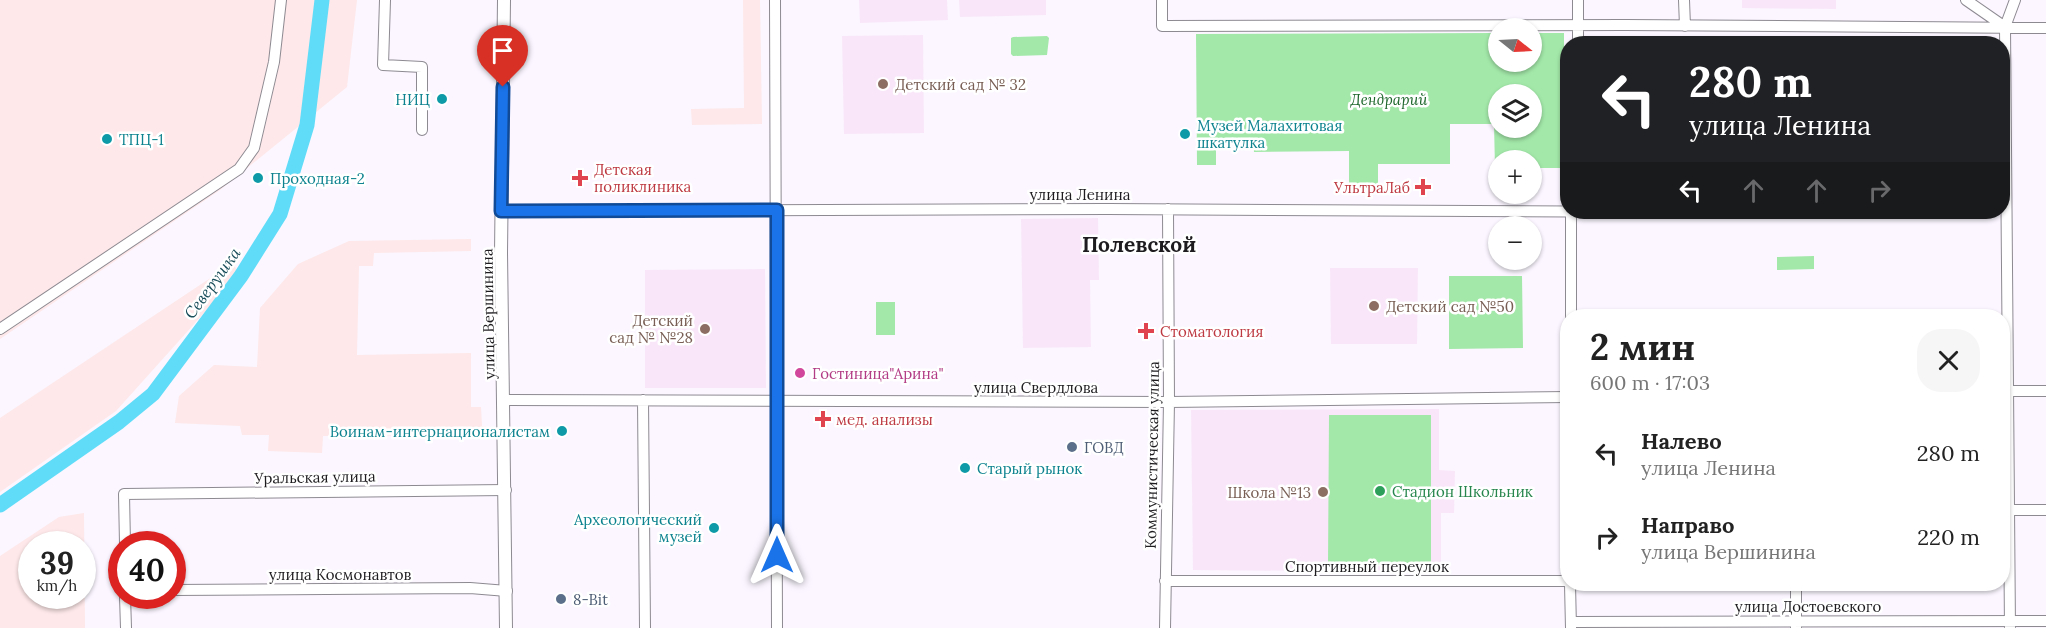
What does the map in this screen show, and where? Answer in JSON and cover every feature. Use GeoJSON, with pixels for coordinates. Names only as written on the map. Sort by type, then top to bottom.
{"type":"FeatureCollection","features":[{"type":"Feature","properties":{"kind":"main road","name":"улица Вершинина"},"geometry":{"type":"LineString","coordinates":[[504,0],[501,211],[506,628]]}},
{"type":"Feature","properties":{"kind":"street"},"geometry":{"type":"LineString","coordinates":[[0,329],[239,169],[254,148],[274,62],[281,0]]}},
{"type":"Feature","properties":{"kind":"street"},"geometry":{"type":"LineString","coordinates":[[385,0],[383,65],[422,67],[422,130]]}},
{"type":"Feature","properties":{"kind":"street"},"geometry":{"type":"LineString","coordinates":[[775,0],[777,628]]}},
{"type":"Feature","properties":{"kind":"street"},"geometry":{"type":"LineString","coordinates":[[1162,0],[1162,26],[2046,28]]}},
{"type":"Feature","properties":{"kind":"street"},"geometry":{"type":"LineString","coordinates":[[1578,0],[1578,36]]}},
{"type":"Feature","properties":{"kind":"street"},"geometry":{"type":"LineString","coordinates":[[1684,0],[1685,26]]}},
{"type":"Feature","properties":{"kind":"street"},"geometry":{"type":"LineString","coordinates":[[1966,0],[2005,27]]}},
{"type":"Feature","properties":{"kind":"street"},"geometry":{"type":"LineString","coordinates":[[2005,36],[2005,27],[2015,0]]}},
{"type":"Feature","properties":{"kind":"street","name":"улица Ленина"},"geometry":{"type":"LineString","coordinates":[[501,211],[1168,209],[1560,212]]}},
{"type":"Feature","properties":{"kind":"street","name":"Коммунистическая улица"},"geometry":{"type":"LineString","coordinates":[[1166,628],[1169,402],[1168,209]]}},
{"type":"Feature","properties":{"kind":"street"},"geometry":{"type":"LineString","coordinates":[[1571,219],[1571,309]]}},
{"type":"Feature","properties":{"kind":"street"},"geometry":{"type":"LineString","coordinates":[[2005,219],[2005,309]]}},
{"type":"Feature","properties":{"kind":"street"},"geometry":{"type":"LineString","coordinates":[[2010,391],[2046,391]]}},
{"type":"Feature","properties":{"kind":"street","name":"улица Свердлова"},"geometry":{"type":"LineString","coordinates":[[504,400],[1169,402],[1560,398]]}},
{"type":"Feature","properties":{"kind":"street"},"geometry":{"type":"LineString","coordinates":[[643,400],[645,628]]}},
{"type":"Feature","properties":{"kind":"street","name":"Уральская улица"},"geometry":{"type":"LineString","coordinates":[[124,531],[124,494],[506,490]]}},
{"type":"Feature","properties":{"kind":"street"},"geometry":{"type":"LineString","coordinates":[[2010,510],[2046,510]]}},
{"type":"Feature","properties":{"kind":"street","name":"Спортивный переулок"},"geometry":{"type":"LineString","coordinates":[[1166,581],[1560,582]]}},
{"type":"Feature","properties":{"kind":"street","name":"улица Космонавтов"},"geometry":{"type":"LineString","coordinates":[[186,590],[470,588],[507,591]]}},
{"type":"Feature","properties":{"kind":"street"},"geometry":{"type":"LineString","coordinates":[[1569,591],[1571,625]]}},
{"type":"Feature","properties":{"kind":"street"},"geometry":{"type":"LineString","coordinates":[[1796,591],[1796,625]]}},
{"type":"Feature","properties":{"kind":"street"},"geometry":{"type":"LineString","coordinates":[[2009,591],[2010,625]]}},
{"type":"Feature","properties":{"kind":"street"},"geometry":{"type":"LineString","coordinates":[[125,609],[126,628]]}},
{"type":"Feature","properties":{"kind":"street","name":"улица Достоевского"},"geometry":{"type":"LineString","coordinates":[[1571,625],[2010,625],[2046,621]]}},
{"type":"Feature","properties":{"kind":"shaded area"},"geometry":{"type":"Polygon","coordinates":[[[0,0],[357,0],[347,87],[220,190],[0,339],[0,0]]]}},
{"type":"Feature","properties":{"kind":"shaded area"},"geometry":{"type":"Polygon","coordinates":[[[743,0],[760,0],[762,124],[692,125],[691,109],[744,108],[743,0]]]}},
{"type":"Feature","properties":{"kind":"shaded area"},"geometry":{"type":"Polygon","coordinates":[[[859,0],[947,0],[948,20],[860,23],[859,0]]]}},
{"type":"Feature","properties":{"kind":"shaded area"},"geometry":{"type":"Polygon","coordinates":[[[959,0],[1046,0],[1046,15],[960,17],[959,0]]]}},
{"type":"Feature","properties":{"kind":"shaded area"},"geometry":{"type":"Polygon","coordinates":[[[1742,0],[1836,0],[1836,9],[1742,8],[1742,0]]]}},
{"type":"Feature","properties":{"kind":"shaded area","name":"Детский сад № 32"},"geometry":{"type":"Polygon","coordinates":[[[923,35],[924,133],[844,134],[842,36],[923,35]]]}},
{"type":"Feature","properties":{"kind":"shaded area"},"geometry":{"type":"Polygon","coordinates":[[[1098,218],[1099,280],[1090,280],[1091,347],[1023,348],[1021,219],[1098,218]]]}},
{"type":"Feature","properties":{"kind":"shaded area"},"geometry":{"type":"Polygon","coordinates":[[[471,239],[471,251],[374,253],[373,266],[359,266],[357,355],[471,353],[471,407],[481,407],[482,426],[489,427],[490,435],[323,436],[322,453],[268,451],[269,435],[242,435],[240,426],[175,423],[179,396],[214,365],[257,367],[260,308],[298,264],[349,241],[471,239]]]}},
{"type":"Feature","properties":{"kind":"shaded area"},"geometry":{"type":"Polygon","coordinates":[[[233,263],[239,274],[116,411],[0,492],[0,418],[233,263]]]}},
{"type":"Feature","properties":{"kind":"shaded area","name":"Детский сад №50"},"geometry":{"type":"Polygon","coordinates":[[[1330,268],[1418,268],[1417,344],[1331,344],[1330,268]]]}},
{"type":"Feature","properties":{"kind":"shaded area","name":"Детский сад № №28"},"geometry":{"type":"Polygon","coordinates":[[[765,269],[766,388],[645,388],[645,270],[765,269]]]}},
{"type":"Feature","properties":{"kind":"shaded area","name":"Школа №13"},"geometry":{"type":"Polygon","coordinates":[[[1439,409],[1439,470],[1455,471],[1454,513],[1441,513],[1441,572],[1193,570],[1191,410],[1439,409]]]}},
{"type":"Feature","properties":{"kind":"shaded area"},"geometry":{"type":"Polygon","coordinates":[[[84,513],[84,531],[38,531],[59,517],[84,513]]]}},
{"type":"Feature","properties":{"kind":"shaded area"},"geometry":{"type":"Polygon","coordinates":[[[18,544],[18,609],[85,609],[85,628],[0,628],[0,556],[18,544]]]}},
{"type":"Feature","properties":{"kind":"green space","name":"Дендрарий"},"geometry":{"type":"Polygon","coordinates":[[[1488,33],[1488,72],[1542,72],[1542,33],[1564,33],[1564,36],[1560,36],[1560,168],[1542,168],[1542,150],[1495,150],[1494,138],[1542,138],[1542,84],[1488,84],[1488,124],[1450,124],[1450,164],[1378,164],[1378,194],[1349,194],[1349,151],[1254,152],[1253,139],[1216,139],[1216,165],[1197,165],[1196,34],[1488,33]]]}},
{"type":"Feature","properties":{"kind":"green space"},"geometry":{"type":"Polygon","coordinates":[[[1047,36],[1049,38],[1047,55],[1013,56],[1011,54],[1011,38],[1013,37],[1047,36]]]}},
{"type":"Feature","properties":{"kind":"green space"},"geometry":{"type":"Polygon","coordinates":[[[1814,256],[1814,269],[1777,270],[1777,257],[1814,256]]]}},
{"type":"Feature","properties":{"kind":"green space"},"geometry":{"type":"Polygon","coordinates":[[[1449,276],[1522,276],[1523,348],[1449,349],[1449,276]]]}},
{"type":"Feature","properties":{"kind":"green space"},"geometry":{"type":"Polygon","coordinates":[[[876,302],[895,302],[895,335],[876,335],[876,302]]]}},
{"type":"Feature","properties":{"kind":"green space","name":"Стадион Школьник"},"geometry":{"type":"Polygon","coordinates":[[[1329,415],[1431,415],[1431,565],[1328,565],[1329,415]]]}},
{"type":"Feature","properties":{"kind":"waterway","name":"Северушка"},"geometry":{"type":"LineString","coordinates":[[0,505],[119,422],[153,394],[241,276],[280,214],[307,125],[322,0]]}},
{"type":"Feature","properties":{"kind":"place","name":"Детский сад № 32"},"geometry":{"type":"Point","coordinates":[883,84]}},
{"type":"Feature","properties":{"kind":"place","name":"НИЦ"},"geometry":{"type":"Point","coordinates":[442,99]}},
{"type":"Feature","properties":{"kind":"place","name":"Музей Малахитовая шкатулка"},"geometry":{"type":"Point","coordinates":[1185,134]}},
{"type":"Feature","properties":{"kind":"place","name":"ТПЦ-1"},"geometry":{"type":"Point","coordinates":[107,139]}},
{"type":"Feature","properties":{"kind":"place","name":"Проходная-2"},"geometry":{"type":"Point","coordinates":[258,178]}},
{"type":"Feature","properties":{"kind":"place","name":"Детская поликлиника"},"geometry":{"type":"Point","coordinates":[580,178]}},
{"type":"Feature","properties":{"kind":"place","name":"УльтраЛаб"},"geometry":{"type":"Point","coordinates":[1423,187]}},
{"type":"Feature","properties":{"kind":"place","name":"Детский сад №50"},"geometry":{"type":"Point","coordinates":[1374,306]}},
{"type":"Feature","properties":{"kind":"place","name":"Детский сад № №28"},"geometry":{"type":"Point","coordinates":[705,329]}},
{"type":"Feature","properties":{"kind":"place","name":"Стоматология"},"geometry":{"type":"Point","coordinates":[1146,331]}},
{"type":"Feature","properties":{"kind":"place","name":"Гостиница\"Арина\""},"geometry":{"type":"Point","coordinates":[800,373]}},
{"type":"Feature","properties":{"kind":"place","name":"мед. анализы"},"geometry":{"type":"Point","coordinates":[823,419]}},
{"type":"Feature","properties":{"kind":"place","name":"Воинам-интернационалистам"},"geometry":{"type":"Point","coordinates":[562,431]}},
{"type":"Feature","properties":{"kind":"place","name":"ГОВД"},"geometry":{"type":"Point","coordinates":[1072,447]}},
{"type":"Feature","properties":{"kind":"place","name":"Старый рынок"},"geometry":{"type":"Point","coordinates":[965,468]}},
{"type":"Feature","properties":{"kind":"place","name":"Стадион Школьник"},"geometry":{"type":"Point","coordinates":[1380,491]}},
{"type":"Feature","properties":{"kind":"place","name":"Школа №13"},"geometry":{"type":"Point","coordinates":[1323,492]}},
{"type":"Feature","properties":{"kind":"place","name":"Археологический музей"},"geometry":{"type":"Point","coordinates":[714,528]}},
{"type":"Feature","properties":{"kind":"place","name":"8-Bit"},"geometry":{"type":"Point","coordinates":[561,599]}},
{"type":"Feature","properties":{"kind":"district","name":"Полевской"},"geometry":{"type":"Point","coordinates":[1139,244]}},
{"type":"Feature","properties":{"kind":"route"},"geometry":{"type":"LineString","coordinates":[[503,87],[501,211],[777,210],[777,555]]}}]}
